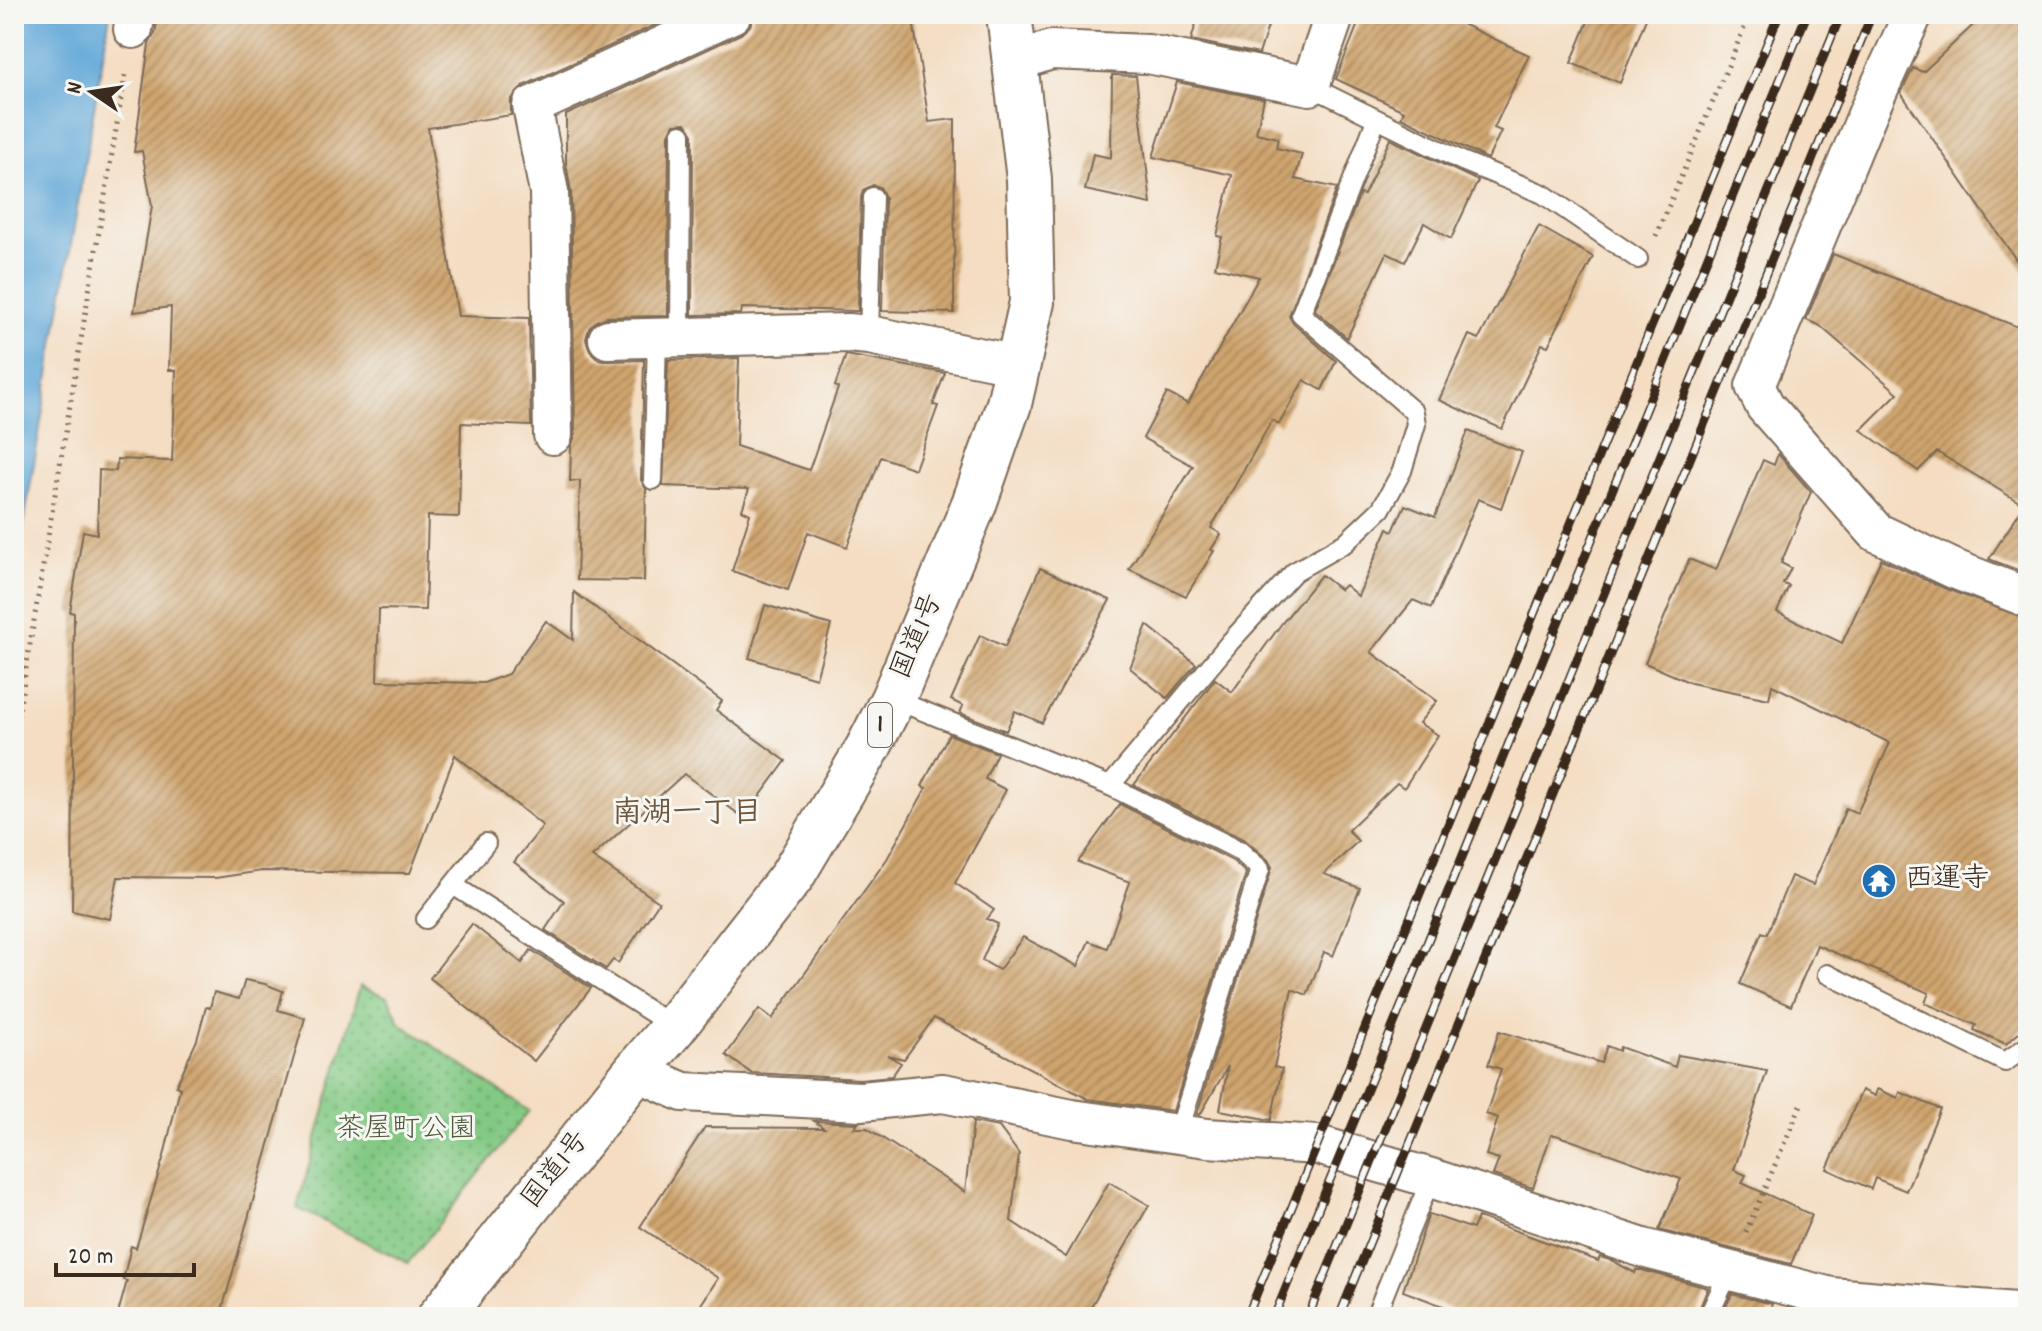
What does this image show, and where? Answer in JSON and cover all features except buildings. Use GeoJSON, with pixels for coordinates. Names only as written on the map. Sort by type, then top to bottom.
{"type":"FeatureCollection","features":[{"type":"Feature","properties":{"kind":"highway","name":"国道1号"},"geometry":{"type":"LineString","coordinates":[[440,1317],[792,876],[868,748],[893,699],[974,504],[1009,404],[1032,302],[1029,179],[1009,14]]}},
{"type":"Feature","properties":{"kind":"street"},"geometry":{"type":"LineString","coordinates":[[553,435],[549,192],[532,106],[732,14]]}},
{"type":"Feature","properties":{"kind":"street"},"geometry":{"type":"LineString","coordinates":[[1014,62],[1051,50],[1148,54],[1310,86],[1335,14]]}},
{"type":"Feature","properties":{"kind":"street"},"geometry":{"type":"LineString","coordinates":[[1913,14],[1869,110],[1755,386],[1765,406],[1876,532],[1954,569],[2028,598]]}},
{"type":"Feature","properties":{"kind":"street"},"geometry":{"type":"LineString","coordinates":[[608,339],[869,335],[1018,365]]}},
{"type":"Feature","properties":{"kind":"street"},"geometry":{"type":"LineString","coordinates":[[636,1071],[683,1092],[861,1101],[943,1093],[1072,1119],[1178,1134],[1318,1145],[1431,1178],[1643,1248],[1831,1297],[2028,1313]]}},
{"type":"Feature","properties":{"kind":"lane"},"geometry":{"type":"LineString","coordinates":[[1310,86],[1462,161],[1543,194],[1638,259]]}},
{"type":"Feature","properties":{"kind":"lane"},"geometry":{"type":"LineString","coordinates":[[1110,786],[1231,641],[1294,572],[1354,535],[1381,509],[1402,471],[1416,424],[1414,412],[1301,314],[1376,120]]}},
{"type":"Feature","properties":{"kind":"lane"},"geometry":{"type":"LineString","coordinates":[[653,480],[669,339],[681,134]]}},
{"type":"Feature","properties":{"kind":"lane"},"geometry":{"type":"LineString","coordinates":[[869,335],[873,197]]}},
{"type":"Feature","properties":{"kind":"lane"},"geometry":{"type":"LineString","coordinates":[[893,699],[1110,786],[1240,851],[1260,869],[1178,1134]]}},
{"type":"Feature","properties":{"kind":"lane"},"geometry":{"type":"LineString","coordinates":[[426,919],[486,843]]}},
{"type":"Feature","properties":{"kind":"lane"},"geometry":{"type":"LineString","coordinates":[[453,885],[674,1027]]}},
{"type":"Feature","properties":{"kind":"lane"},"geometry":{"type":"LineString","coordinates":[[1827,974],[2005,1062],[2028,1046]]}},
{"type":"Feature","properties":{"kind":"lane"},"geometry":{"type":"LineString","coordinates":[[1375,1317],[1431,1178]]}},
{"type":"Feature","properties":{"kind":"lane"},"geometry":{"type":"LineString","coordinates":[[1708,1317],[1730,1270]]}},
{"type":"Feature","properties":{"kind":"path"},"geometry":{"type":"LineString","coordinates":[[1638,259],[1645,263],[1750,14]]}},
{"type":"Feature","properties":{"kind":"path"},"geometry":{"type":"LineString","coordinates":[[14,740],[135,22]]}},
{"type":"Feature","properties":{"kind":"path"},"geometry":{"type":"LineString","coordinates":[[1730,1270],[1803,1100]]}},
{"type":"Feature","properties":{"kind":"green space","name":"茶屋町公園"},"geometry":{"type":"Polygon","coordinates":[[[360,986],[388,997],[400,1023],[529,1111],[408,1263],[297,1208],[360,986]]]}},
{"type":"Feature","properties":{"kind":"water"},"geometry":{"type":"Polygon","coordinates":[[[14,14],[110,14],[14,582],[14,14]]]}},
{"type":"Feature","properties":{"kind":"railway"},"geometry":{"type":"LineString","coordinates":[[1247,1317],[1779,14]]}},
{"type":"Feature","properties":{"kind":"railway"},"geometry":{"type":"LineString","coordinates":[[1274,1317],[1807,14]]}},
{"type":"Feature","properties":{"kind":"railway"},"geometry":{"type":"LineString","coordinates":[[1308,1317],[1841,14]]}},
{"type":"Feature","properties":{"kind":"railway"},"geometry":{"type":"LineString","coordinates":[[1339,1317],[1872,14]]}},
{"type":"Feature","properties":{"kind":"place","name":"西運寺"},"geometry":{"type":"Point","coordinates":[1879,881]}},
{"type":"Feature","properties":{"kind":"district","name":"南湖一丁目"},"geometry":{"type":"Point","coordinates":[687,815]}}]}
